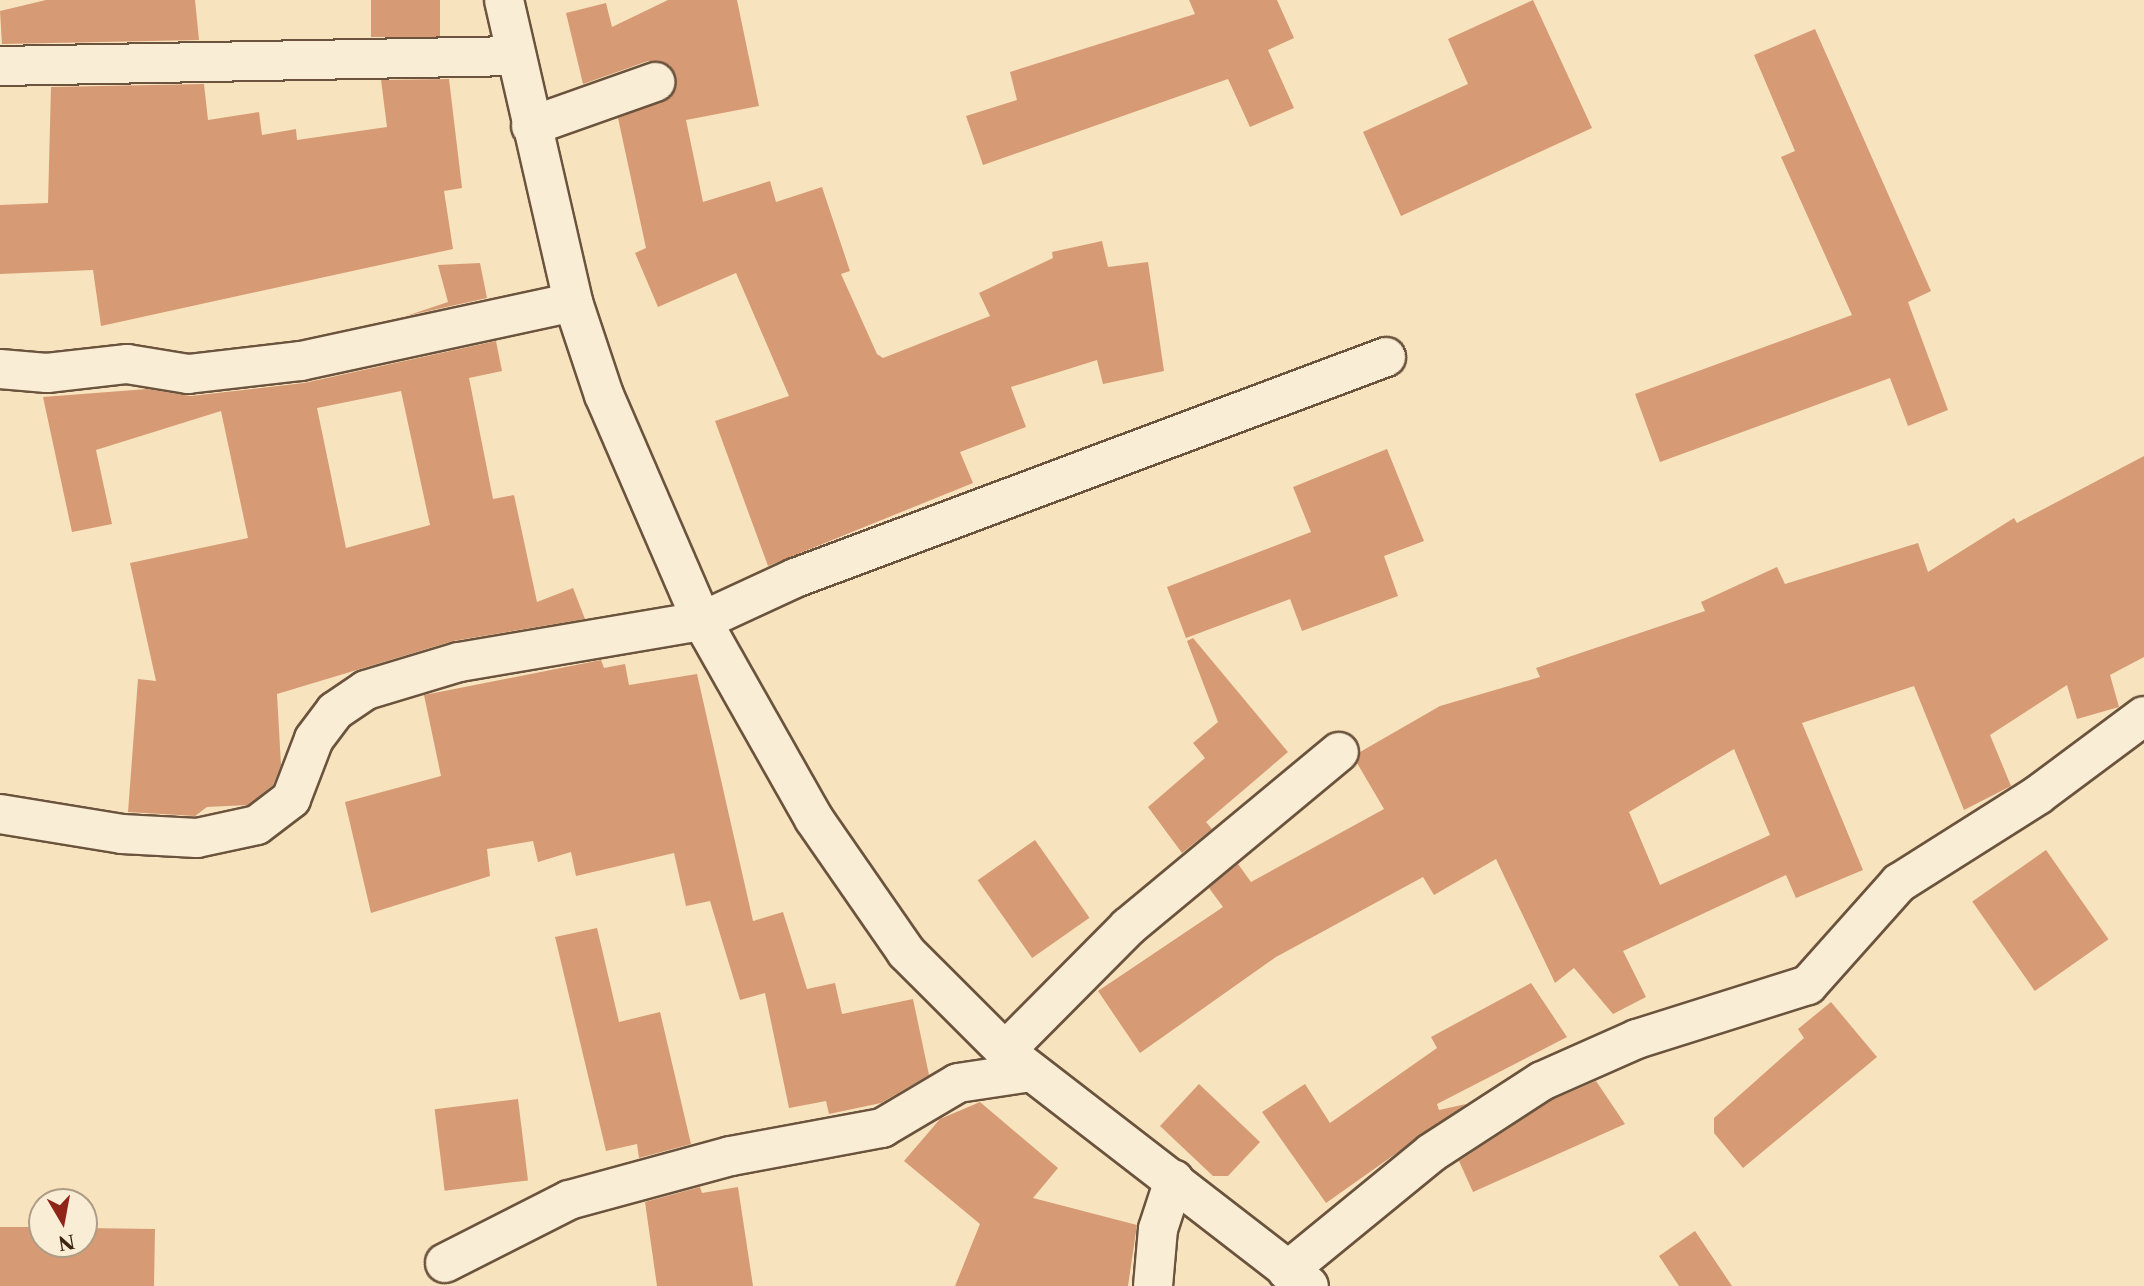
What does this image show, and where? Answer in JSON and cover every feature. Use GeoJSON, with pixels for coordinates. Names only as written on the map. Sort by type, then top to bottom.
{"type":"FeatureCollection","features":[{"type":"Feature","properties":{"kind":"street"},"geometry":{"type":"LineString","coordinates":[[504,0],[573,302],[609,407],[702,621],[869,902],[936,986],[1018,1062],[1174,1180],[1298,1279],[1432,1153],[1542,1081],[1637,1039],[1808,985],[1899,883],[2048,788],[2144,716]]}},
{"type":"Feature","properties":{"kind":"street"},"geometry":{"type":"LineString","coordinates":[[0,66],[516,56]]}},
{"type":"Feature","properties":{"kind":"street"},"geometry":{"type":"LineString","coordinates":[[531,127],[655,82]]}},
{"type":"Feature","properties":{"kind":"street"},"geometry":{"type":"LineString","coordinates":[[0,369],[47,373],[127,364],[188,374],[301,361],[573,302]]}},
{"type":"Feature","properties":{"kind":"street"},"geometry":{"type":"LineString","coordinates":[[0,814],[122,834],[197,838],[257,825],[291,799],[314,739],[335,711],[366,690],[459,662],[702,621],[796,578],[1386,357]]}},
{"type":"Feature","properties":{"kind":"street"},"geometry":{"type":"LineString","coordinates":[[444,1263],[569,1200],[731,1156],[882,1128],[958,1083],[1018,1062],[1128,927],[1339,752]]}},
{"type":"Feature","properties":{"kind":"street"},"geometry":{"type":"LineString","coordinates":[[1153,1286],[1158,1229],[1174,1180]]}},
{"type":"Feature","properties":{"kind":"building"},"geometry":{"type":"Polygon","coordinates":[[[46,0],[195,0],[199,40],[2,44],[0,11],[46,0]]]}},
{"type":"Feature","properties":{"kind":"building"},"geometry":{"type":"Polygon","coordinates":[[[371,0],[440,0],[440,37],[371,37],[371,0]]]}},
{"type":"Feature","properties":{"kind":"building"},"geometry":{"type":"Polygon","coordinates":[[[668,0],[737,0],[759,106],[686,120],[703,202],[770,181],[776,202],[822,187],[850,271],[841,274],[877,354],[883,358],[990,316],[979,293],[1053,258],[1052,252],[1102,241],[1108,267],[1148,262],[1164,371],[1103,384],[1097,360],[1011,387],[1026,427],[960,452],[973,483],[768,566],[715,421],[789,396],[736,273],[658,307],[635,253],[646,248],[618,118],[671,97],[675,74],[669,65],[648,61],[583,84],[566,13],[606,3],[612,27],[668,0]]]}},
{"type":"Feature","properties":{"kind":"building"},"geometry":{"type":"Polygon","coordinates":[[[1189,0],[1277,0],[1294,38],[1268,50],[1294,108],[1250,127],[1228,79],[983,165],[966,116],[1017,100],[1010,72],[1195,14],[1189,0]]]}},
{"type":"Feature","properties":{"kind":"building"},"geometry":{"type":"Polygon","coordinates":[[[1533,0],[1592,128],[1401,216],[1363,132],[1468,84],[1448,39],[1533,0]]]}},
{"type":"Feature","properties":{"kind":"building"},"geometry":{"type":"Polygon","coordinates":[[[1815,29],[1931,291],[1908,302],[1948,410],[1908,426],[1890,378],[1660,462],[1635,394],[1852,315],[1781,157],[1795,151],[1754,55],[1815,29]]]}},
{"type":"Feature","properties":{"kind":"building"},"geometry":{"type":"Polygon","coordinates":[[[449,79],[462,188],[444,191],[453,249],[101,326],[93,270],[0,274],[0,205],[48,203],[51,87],[204,84],[208,120],[259,112],[262,135],[296,129],[297,140],[387,127],[381,80],[449,79]]]}},
{"type":"Feature","properties":{"kind":"building"},"geometry":{"type":"Polygon","coordinates":[[[480,263],[487,298],[406,316],[448,302],[438,265],[480,263]]]}},
{"type":"Feature","properties":{"kind":"building"},"geometry":{"type":"Polygon","coordinates":[[[496,341],[502,371],[469,378],[493,499],[514,495],[537,602],[573,588],[585,619],[453,641],[277,694],[281,765],[273,785],[248,805],[207,807],[195,816],[128,812],[138,679],[156,681],[130,563],[248,538],[221,411],[96,450],[112,524],[72,532],[43,397],[147,389],[191,396],[304,383],[496,341]],[[401,391],[317,408],[346,548],[430,525],[401,391]]]}},
{"type":"Feature","properties":{"kind":"building"},"geometry":{"type":"Polygon","coordinates":[[[1387,449],[1424,541],[1384,556],[1398,596],[1302,631],[1290,599],[1186,638],[1167,587],[1311,532],[1293,487],[1387,449]]]}},
{"type":"Feature","properties":{"kind":"building"},"geometry":{"type":"Polygon","coordinates":[[[2144,456],[2144,657],[2110,675],[2119,707],[2077,719],[2067,685],[1990,735],[2011,786],[1964,810],[1914,686],[1802,723],[1863,870],[1796,898],[1786,875],[1623,951],[1646,997],[1613,1014],[1574,968],[1555,983],[1496,859],[1434,895],[1423,877],[1276,957],[1140,1053],[1098,991],[1223,907],[1209,888],[1238,864],[1251,882],[1384,809],[1357,763],[1360,752],[1440,706],[1540,677],[1536,668],[1705,611],[1701,602],[1777,567],[1785,584],[1918,543],[1928,572],[2014,518],[2017,523],[2144,456]],[[1734,749],[1629,812],[1660,885],[1770,835],[1734,749]]]}},
{"type":"Feature","properties":{"kind":"building"},"geometry":{"type":"Polygon","coordinates":[[[1193,638],[1288,752],[1206,822],[1212,829],[1182,853],[1148,807],[1205,758],[1193,743],[1218,722],[1187,641],[1193,638]]]}},
{"type":"Feature","properties":{"kind":"building"},"geometry":{"type":"Polygon","coordinates":[[[601,660],[604,668],[625,664],[629,685],[697,674],[753,921],[783,912],[807,989],[835,983],[842,1014],[913,999],[929,1075],[881,1103],[829,1114],[826,1101],[789,1108],[765,993],[740,1000],[710,901],[686,906],[674,853],[576,876],[571,852],[538,862],[533,841],[487,849],[490,876],[371,913],[345,802],[441,776],[424,695],[601,660]]]}},
{"type":"Feature","properties":{"kind":"building"},"geometry":{"type":"Polygon","coordinates":[[[1035,840],[1089,918],[1032,958],[978,880],[1035,840]]]}},
{"type":"Feature","properties":{"kind":"building"},"geometry":{"type":"Polygon","coordinates":[[[2046,850],[2109,939],[2035,991],[1972,902],[2046,850]]]}},
{"type":"Feature","properties":{"kind":"building"},"geometry":{"type":"Polygon","coordinates":[[[597,928],[619,1022],[660,1012],[691,1144],[639,1158],[637,1144],[606,1151],[555,937],[597,928]]]}},
{"type":"Feature","properties":{"kind":"building"},"geometry":{"type":"Polygon","coordinates":[[[1531,983],[1567,1037],[1437,1104],[1439,1110],[1466,1104],[1326,1203],[1262,1112],[1305,1084],[1330,1123],[1437,1048],[1431,1037],[1531,983]]]}},
{"type":"Feature","properties":{"kind":"building"},"geometry":{"type":"Polygon","coordinates":[[[1831,1002],[1877,1057],[1743,1168],[1714,1133],[1714,1118],[1804,1038],[1798,1029],[1831,1002]]]}},
{"type":"Feature","properties":{"kind":"building"},"geometry":{"type":"Polygon","coordinates":[[[1596,1081],[1625,1124],[1473,1192],[1459,1161],[1552,1100],[1596,1081]]]}},
{"type":"Feature","properties":{"kind":"building"},"geometry":{"type":"Polygon","coordinates":[[[1199,1084],[1260,1142],[1228,1176],[1213,1176],[1160,1126],[1199,1084]]]}},
{"type":"Feature","properties":{"kind":"building"},"geometry":{"type":"Polygon","coordinates":[[[518,1099],[528,1180],[445,1191],[435,1109],[518,1099]]]}},
{"type":"Feature","properties":{"kind":"building"},"geometry":{"type":"Polygon","coordinates":[[[980,1102],[1058,1168],[1033,1198],[1137,1225],[1128,1286],[955,1286],[980,1224],[904,1161],[940,1119],[980,1102]]]}},
{"type":"Feature","properties":{"kind":"building"},"geometry":{"type":"Polygon","coordinates":[[[700,1187],[702,1193],[738,1187],[753,1286],[657,1286],[645,1202],[700,1187]]]}},
{"type":"Feature","properties":{"kind":"building"},"geometry":{"type":"Polygon","coordinates":[[[0,1227],[28,1227],[28,1258],[98,1258],[98,1228],[155,1229],[154,1286],[0,1286],[0,1227]]]}},
{"type":"Feature","properties":{"kind":"building"},"geometry":{"type":"Polygon","coordinates":[[[1695,1231],[1732,1286],[1679,1286],[1659,1256],[1695,1231]]]}}]}
